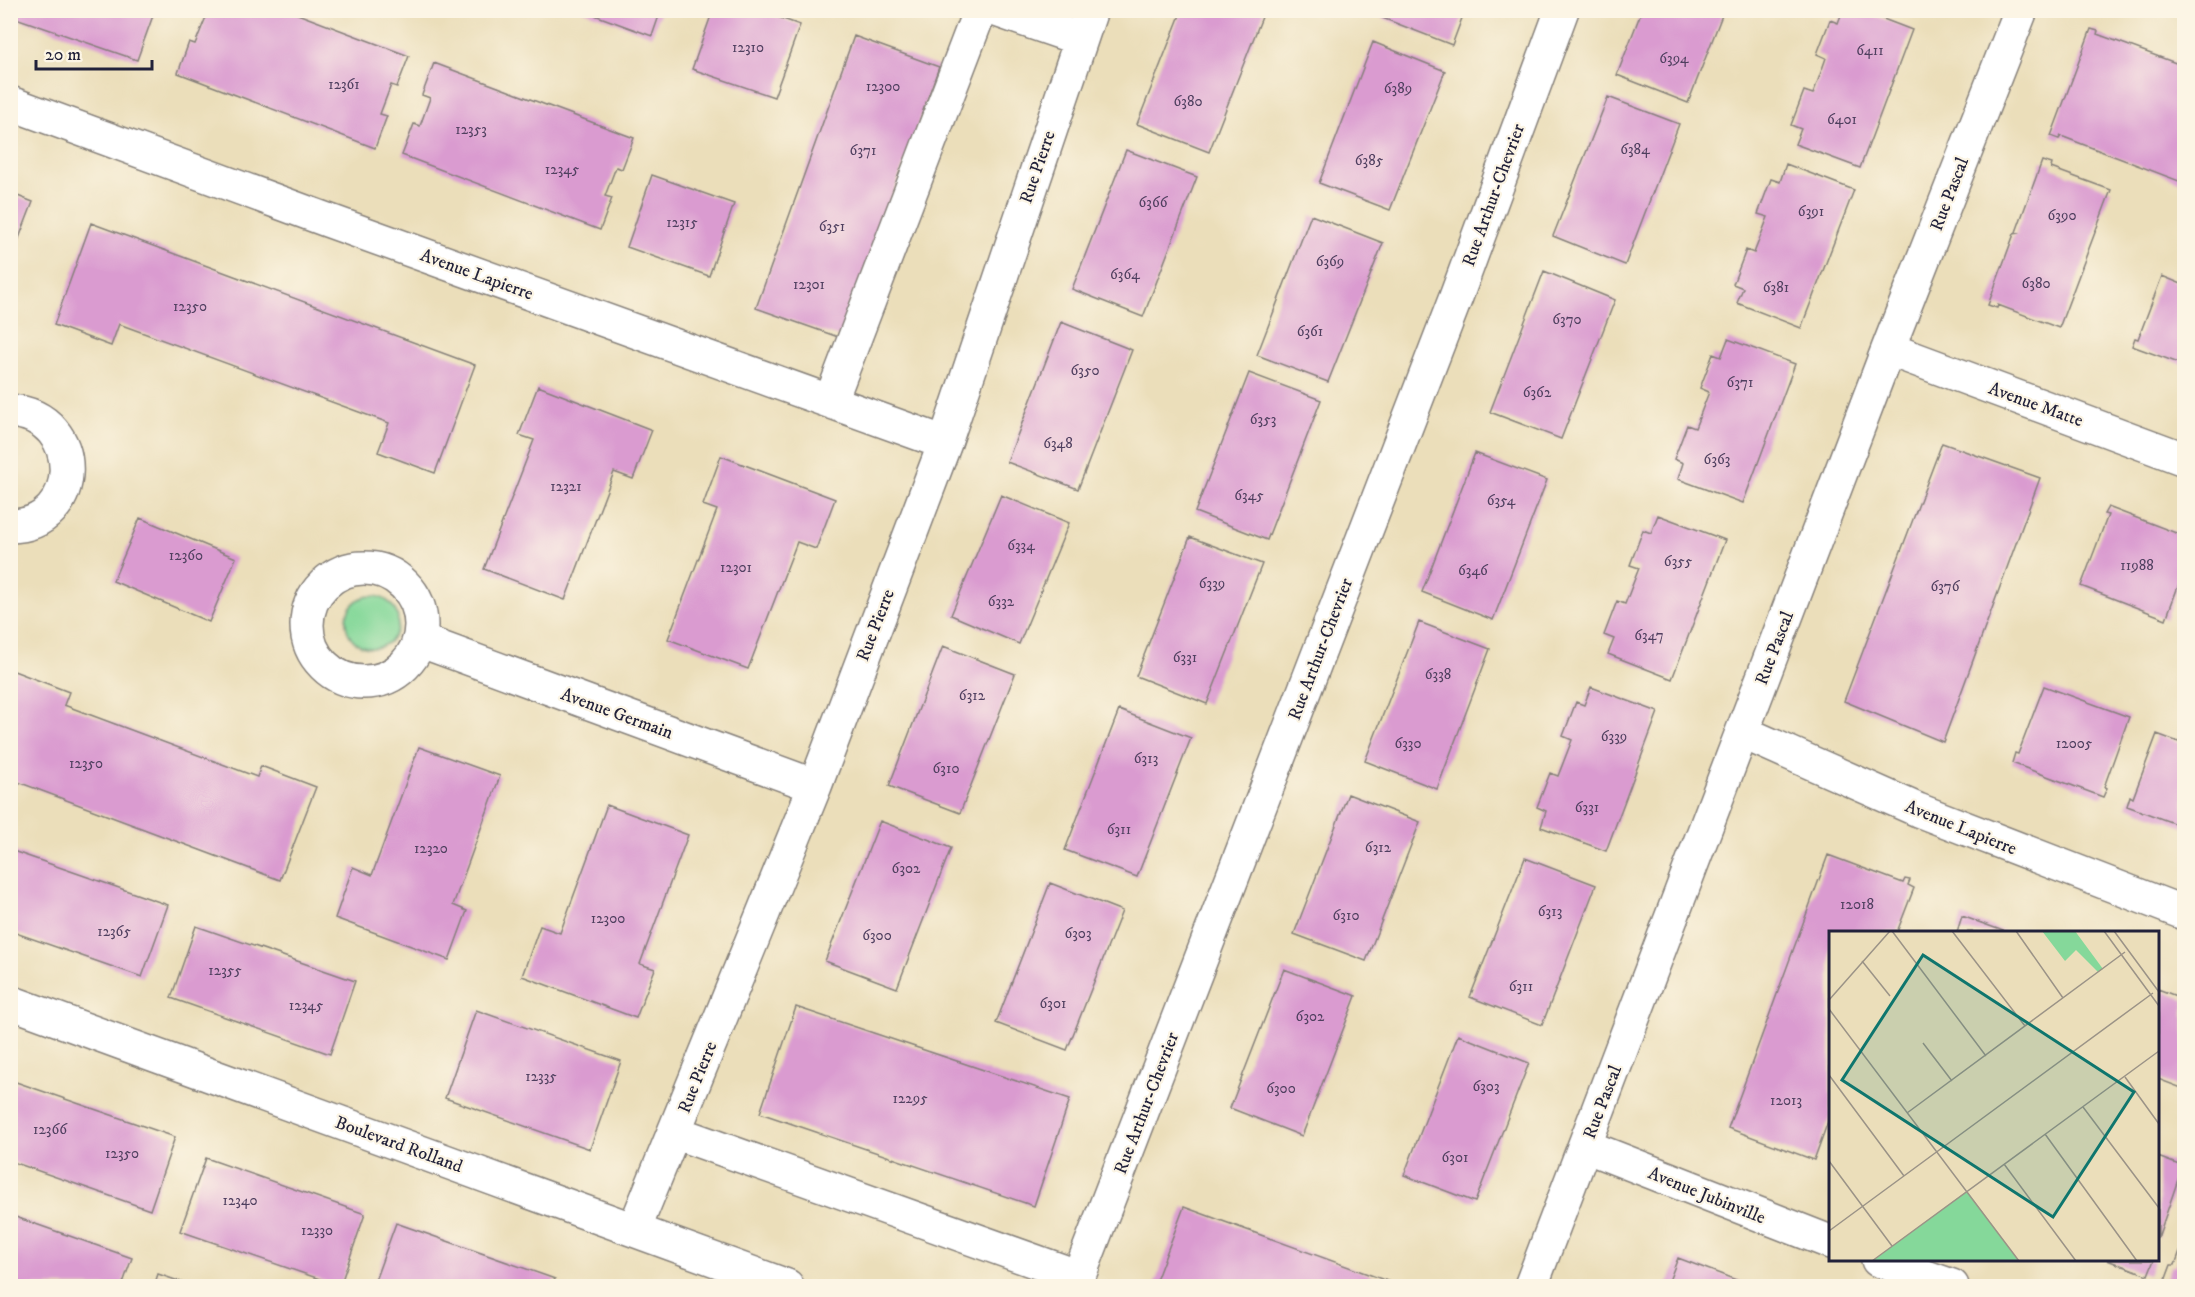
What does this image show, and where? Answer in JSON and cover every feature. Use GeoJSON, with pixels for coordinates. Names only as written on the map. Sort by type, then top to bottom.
{"type":"FeatureCollection","features":[{"type":"Feature","properties":{"kind":"street"},"geometry":{"type":"LineString","coordinates":[[831,400],[980,10]]}},
{"type":"Feature","properties":{"kind":"street"},"geometry":{"type":"LineString","coordinates":[[996,10],[1085,25]]}},
{"type":"Feature","properties":{"kind":"street","name":"Rue Arthur-Chevrier"},"geometry":{"type":"LineString","coordinates":[[1077,1282],[1456,297],[1562,10]]}},
{"type":"Feature","properties":{"kind":"street","name":"Rue Pascal"},"geometry":{"type":"LineString","coordinates":[[1531,1287],[1888,349],[2021,10]]}},
{"type":"Feature","properties":{"kind":"street","name":"Rue Pierre"},"geometry":{"type":"LineString","coordinates":[[634,1230],[815,786],[945,442],[1085,25]]}},
{"type":"Feature","properties":{"kind":"street","name":"Avenue Lapierre"},"geometry":{"type":"LineString","coordinates":[[10,103],[327,220],[945,442]]}},
{"type":"Feature","properties":{"kind":"street","name":"Avenue Matte"},"geometry":{"type":"LineString","coordinates":[[1888,349],[2184,459]]}},
{"type":"Feature","properties":{"kind":"street"},"geometry":{"type":"LineString","coordinates":[[10,411],[32,415],[49,426],[61,442],[67,461],[66,481],[59,498],[48,512],[32,522],[10,526]]}},
{"type":"Feature","properties":{"kind":"street","name":"Avenue Germain"},"geometry":{"type":"LineString","coordinates":[[419,640],[815,786]]}},
{"type":"Feature","properties":{"kind":"street","name":"Avenue Lapierre"},"geometry":{"type":"LineString","coordinates":[[1742,732],[1918,810],[2184,913]]}},
{"type":"Feature","properties":{"kind":"street","name":"Boulevard Rolland"},"geometry":{"type":"LineString","coordinates":[[10,1002],[787,1287]]}},
{"type":"Feature","properties":{"kind":"street"},"geometry":{"type":"LineString","coordinates":[[674,1132],[1077,1282]]}},
{"type":"Feature","properties":{"kind":"street","name":"Avenue Jubinville"},"geometry":{"type":"LineString","coordinates":[[1585,1146],[1829,1242]]}},
{"type":"Feature","properties":{"kind":"street"},"geometry":{"type":"LineString","coordinates":[[1881,1261],[1952,1287]]}},
{"type":"Feature","properties":{"kind":"green space"},"geometry":{"type":"Polygon","coordinates":[[[367,596],[377,596],[387,600],[394,607],[398,622],[394,637],[387,644],[377,648],[367,648],[357,644],[350,637],[346,627],[346,617],[350,607],[357,600],[367,596]]]}},
{"type":"Feature","properties":{"kind":"building"},"geometry":{"type":"Polygon","coordinates":[[[10,10],[155,10],[137,60],[10,16],[10,10]]]}},
{"type":"Feature","properties":{"kind":"building"},"geometry":{"type":"Polygon","coordinates":[[[198,10],[287,10],[409,56],[397,87],[391,85],[380,114],[387,116],[375,148],[178,73],[189,42],[195,44],[206,17],[197,13],[198,10]]]}},
{"type":"Feature","properties":{"kind":"building"},"geometry":{"type":"Polygon","coordinates":[[[581,10],[661,10],[652,36],[581,10]]]}},
{"type":"Feature","properties":{"kind":"building"},"geometry":{"type":"Polygon","coordinates":[[[713,10],[758,10],[800,25],[774,97],[692,69],[713,10]]]}},
{"type":"Feature","properties":{"kind":"building"},"geometry":{"type":"Polygon","coordinates":[[[1182,10],[1259,10],[1264,12],[1209,152],[1137,124],[1182,10]]]}},
{"type":"Feature","properties":{"kind":"building"},"geometry":{"type":"Polygon","coordinates":[[[1382,10],[1465,10],[1452,45],[1380,17],[1382,10]]]}},
{"type":"Feature","properties":{"kind":"building"},"geometry":{"type":"Polygon","coordinates":[[[1642,10],[1724,10],[1688,103],[1617,75],[1642,10]]]}},
{"type":"Feature","properties":{"kind":"building"},"geometry":{"type":"Polygon","coordinates":[[[1843,10],[1860,10],[1912,30],[1860,168],[1795,144],[1801,129],[1791,125],[1804,91],[1813,94],[1826,58],[1817,54],[1830,20],[1838,23],[1843,10]]]}},
{"type":"Feature","properties":{"kind":"building"},"geometry":{"type":"Polygon","coordinates":[[[2091,29],[2098,31],[2097,34],[2184,66],[2184,183],[2061,136],[2059,139],[2051,136],[2091,29]]]}},
{"type":"Feature","properties":{"kind":"building"},"geometry":{"type":"Polygon","coordinates":[[[854,36],[939,67],[841,338],[756,308],[854,36]]]}},
{"type":"Feature","properties":{"kind":"building"},"geometry":{"type":"Polygon","coordinates":[[[1373,42],[1445,71],[1390,210],[1319,183],[1373,42]]]}},
{"type":"Feature","properties":{"kind":"building"},"geometry":{"type":"Polygon","coordinates":[[[434,63],[634,138],[622,169],[616,167],[605,196],[612,198],[600,230],[402,155],[414,124],[420,126],[430,98],[422,95],[434,63]]]}},
{"type":"Feature","properties":{"kind":"building"},"geometry":{"type":"Polygon","coordinates":[[[1608,97],[1679,124],[1625,265],[1553,236],[1608,97]]]}},
{"type":"Feature","properties":{"kind":"building"},"geometry":{"type":"Polygon","coordinates":[[[1126,150],[1197,177],[1143,317],[1072,289],[1126,150]]]}},
{"type":"Feature","properties":{"kind":"building"},"geometry":{"type":"Polygon","coordinates":[[[2042,161],[2052,164],[2051,168],[2111,190],[2059,328],[1998,305],[1997,308],[1988,305],[2014,234],[2019,233],[2016,232],[2042,161]]]}},
{"type":"Feature","properties":{"kind":"building"},"geometry":{"type":"Polygon","coordinates":[[[1786,164],[1854,190],[1801,328],[1737,303],[1743,288],[1733,284],[1746,250],[1754,253],[1768,217],[1758,214],[1771,179],[1780,182],[1786,164]]]}},
{"type":"Feature","properties":{"kind":"building"},"geometry":{"type":"Polygon","coordinates":[[[652,175],[734,204],[709,276],[627,247],[652,175]]]}},
{"type":"Feature","properties":{"kind":"building"},"geometry":{"type":"Polygon","coordinates":[[[10,193],[33,202],[14,251],[10,250],[10,193]]]}},
{"type":"Feature","properties":{"kind":"building"},"geometry":{"type":"Polygon","coordinates":[[[1311,215],[1383,243],[1328,382],[1257,355],[1311,215]]]}},
{"type":"Feature","properties":{"kind":"building"},"geometry":{"type":"Polygon","coordinates":[[[91,223],[475,365],[435,473],[378,452],[389,423],[119,324],[111,346],[54,325],[91,223]]]}},
{"type":"Feature","properties":{"kind":"building"},"geometry":{"type":"Polygon","coordinates":[[[1544,271],[1615,300],[1561,439],[1490,412],[1544,271]]]}},
{"type":"Feature","properties":{"kind":"building"},"geometry":{"type":"Polygon","coordinates":[[[2162,276],[2184,285],[2184,365],[2132,346],[2135,338],[2138,339],[2162,276]]]}},
{"type":"Feature","properties":{"kind":"building"},"geometry":{"type":"Polygon","coordinates":[[[1061,322],[1132,350],[1078,489],[1007,462],[1061,322]]]}},
{"type":"Feature","properties":{"kind":"building"},"geometry":{"type":"Polygon","coordinates":[[[1728,339],[1795,364],[1743,503],[1678,479],[1683,463],[1674,459],[1687,425],[1695,428],[1709,392],[1700,388],[1713,354],[1721,357],[1728,339]]]}},
{"type":"Feature","properties":{"kind":"building"},"geometry":{"type":"Polygon","coordinates":[[[1249,373],[1321,400],[1267,540],[1195,512],[1249,373]]]}},
{"type":"Feature","properties":{"kind":"building"},"geometry":{"type":"Polygon","coordinates":[[[538,386],[652,430],[633,479],[614,472],[565,600],[484,569],[534,440],[519,435],[538,386]]]}},
{"type":"Feature","properties":{"kind":"building"},"geometry":{"type":"Polygon","coordinates":[[[1942,443],[2040,478],[1943,742],[1844,701],[1942,443]]]}},
{"type":"Feature","properties":{"kind":"building"},"geometry":{"type":"Polygon","coordinates":[[[1475,453],[1547,480],[1493,620],[1422,592],[1475,453]]]}},
{"type":"Feature","properties":{"kind":"building"},"geometry":{"type":"Polygon","coordinates":[[[721,456],[835,499],[816,549],[797,542],[748,669],[668,639],[717,510],[703,505],[721,456]]]}},
{"type":"Feature","properties":{"kind":"building"},"geometry":{"type":"Polygon","coordinates":[[[1001,495],[1069,523],[1019,644],[951,615],[1001,495]]]}},
{"type":"Feature","properties":{"kind":"building"},"geometry":{"type":"Polygon","coordinates":[[[2108,507],[2184,536],[2184,570],[2166,619],[2081,586],[2108,515],[2104,514],[2108,507]]]}},
{"type":"Feature","properties":{"kind":"building"},"geometry":{"type":"Polygon","coordinates":[[[1658,515],[1725,540],[1672,679],[1608,654],[1614,639],[1604,635],[1617,601],[1625,604],[1639,568],[1630,565],[1643,530],[1651,533],[1658,515]]]}},
{"type":"Feature","properties":{"kind":"building"},"geometry":{"type":"Polygon","coordinates":[[[140,518],[236,558],[209,622],[113,581],[140,518]]]}},
{"type":"Feature","properties":{"kind":"building"},"geometry":{"type":"Polygon","coordinates":[[[1190,537],[1262,564],[1207,704],[1136,676],[1190,537]]]}},
{"type":"Feature","properties":{"kind":"building"},"geometry":{"type":"Polygon","coordinates":[[[1419,622],[1490,649],[1437,789],[1365,761],[1419,622]]]}},
{"type":"Feature","properties":{"kind":"building"},"geometry":{"type":"Polygon","coordinates":[[[943,646],[1015,674],[960,813],[889,786],[943,646]]]}},
{"type":"Feature","properties":{"kind":"building"},"geometry":{"type":"Polygon","coordinates":[[[14,671],[69,692],[64,705],[257,777],[261,766],[316,787],[280,880],[10,779],[10,679],[14,671]]]}},
{"type":"Feature","properties":{"kind":"building"},"geometry":{"type":"Polygon","coordinates":[[[2044,686],[2129,717],[2104,787],[2107,788],[2103,797],[2012,763],[2015,753],[2018,754],[2044,686]]]}},
{"type":"Feature","properties":{"kind":"building"},"geometry":{"type":"Polygon","coordinates":[[[1591,687],[1658,712],[1606,851],[1541,827],[1546,811],[1537,807],[1550,773],[1558,776],[1572,740],[1563,736],[1576,702],[1584,705],[1591,687]]]}},
{"type":"Feature","properties":{"kind":"building"},"geometry":{"type":"Polygon","coordinates":[[[1119,710],[1191,738],[1137,877],[1065,850],[1119,710]]]}},
{"type":"Feature","properties":{"kind":"building"},"geometry":{"type":"Polygon","coordinates":[[[2157,734],[2184,744],[2184,827],[2127,806],[2130,796],[2133,798],[2157,734]]]}},
{"type":"Feature","properties":{"kind":"building"},"geometry":{"type":"Polygon","coordinates":[[[419,747],[500,776],[453,905],[467,911],[449,960],[335,918],[353,867],[372,875],[419,747]]]}},
{"type":"Feature","properties":{"kind":"building"},"geometry":{"type":"Polygon","coordinates":[[[1348,794],[1420,822],[1366,961],[1294,934],[1348,794]]]}},
{"type":"Feature","properties":{"kind":"building"},"geometry":{"type":"Polygon","coordinates":[[[607,805],[688,835],[640,964],[655,969],[636,1018],[522,976],[540,926],[560,933],[607,805]]]}},
{"type":"Feature","properties":{"kind":"building"},"geometry":{"type":"Polygon","coordinates":[[[880,821],[951,848],[897,988],[825,961],[880,821]]]}},
{"type":"Feature","properties":{"kind":"building"},"geometry":{"type":"Polygon","coordinates":[[[10,850],[168,905],[142,977],[10,931],[10,850]]]}},
{"type":"Feature","properties":{"kind":"building"},"geometry":{"type":"Polygon","coordinates":[[[1828,855],[1903,883],[1905,879],[1910,880],[1908,885],[1914,888],[1897,931],[1829,931],[1829,1119],[1814,1160],[1728,1128],[1828,855]]]}},
{"type":"Feature","properties":{"kind":"building"},"geometry":{"type":"Polygon","coordinates":[[[1525,858],[1596,885],[1542,1025],[1470,997],[1525,858]]]}},
{"type":"Feature","properties":{"kind":"building"},"geometry":{"type":"Polygon","coordinates":[[[1050,883],[1122,911],[1067,1050],[996,1023],[1050,883]]]}},
{"type":"Feature","properties":{"kind":"building"},"geometry":{"type":"Polygon","coordinates":[[[1962,916],[2003,931],[1957,931],[1962,916]]]}},
{"type":"Feature","properties":{"kind":"building"},"geometry":{"type":"Polygon","coordinates":[[[196,926],[355,981],[330,1054],[171,998],[196,926]]]}},
{"type":"Feature","properties":{"kind":"building"},"geometry":{"type":"Polygon","coordinates":[[[1284,969],[1356,996],[1302,1136],[1230,1108],[1284,969]]]}},
{"type":"Feature","properties":{"kind":"building"},"geometry":{"type":"Polygon","coordinates":[[[2159,989],[2184,999],[2184,1089],[2159,1079],[2159,989]]]}},
{"type":"Feature","properties":{"kind":"building"},"geometry":{"type":"Polygon","coordinates":[[[796,1007],[1070,1099],[1034,1206],[760,1113],[796,1007]]]}},
{"type":"Feature","properties":{"kind":"building"},"geometry":{"type":"Polygon","coordinates":[[[476,1010],[621,1061],[590,1149],[445,1098],[476,1010]]]}},
{"type":"Feature","properties":{"kind":"building"},"geometry":{"type":"Polygon","coordinates":[[[1458,1035],[1529,1063],[1475,1202],[1404,1175],[1458,1035]]]}},
{"type":"Feature","properties":{"kind":"building"},"geometry":{"type":"Polygon","coordinates":[[[16,1082],[175,1137],[150,1210],[10,1161],[10,1098],[16,1082]]]}},
{"type":"Feature","properties":{"kind":"building"},"geometry":{"type":"Polygon","coordinates":[[[2159,1157],[2179,1165],[2181,1161],[2184,1162],[2159,1235],[2159,1157]]]}},
{"type":"Feature","properties":{"kind":"building"},"geometry":{"type":"Polygon","coordinates":[[[206,1158],[365,1214],[340,1286],[180,1231],[206,1158]]]}},
{"type":"Feature","properties":{"kind":"building"},"geometry":{"type":"Polygon","coordinates":[[[1184,1207],[1401,1286],[1154,1286],[1184,1207]]]}},
{"type":"Feature","properties":{"kind":"building"},"geometry":{"type":"Polygon","coordinates":[[[10,1215],[132,1258],[122,1286],[10,1286],[10,1215]]]}},
{"type":"Feature","properties":{"kind":"building"},"geometry":{"type":"Polygon","coordinates":[[[396,1223],[555,1279],[553,1286],[373,1286],[396,1223]]]}},
{"type":"Feature","properties":{"kind":"building"},"geometry":{"type":"Polygon","coordinates":[[[2184,1240],[2184,1286],[2180,1286],[2165,1281],[2171,1265],[2175,1265],[2184,1240]]]}},
{"type":"Feature","properties":{"kind":"building"},"geometry":{"type":"Polygon","coordinates":[[[1678,1258],[1752,1286],[1667,1286],[1678,1258]]]}},
{"type":"Feature","properties":{"kind":"building"},"geometry":{"type":"Polygon","coordinates":[[[2110,1261],[2154,1261],[2148,1275],[2110,1261]]]}},
{"type":"Feature","properties":{"kind":"building"},"geometry":{"type":"Polygon","coordinates":[[[158,1274],[193,1286],[154,1286],[158,1274]]]}}]}
